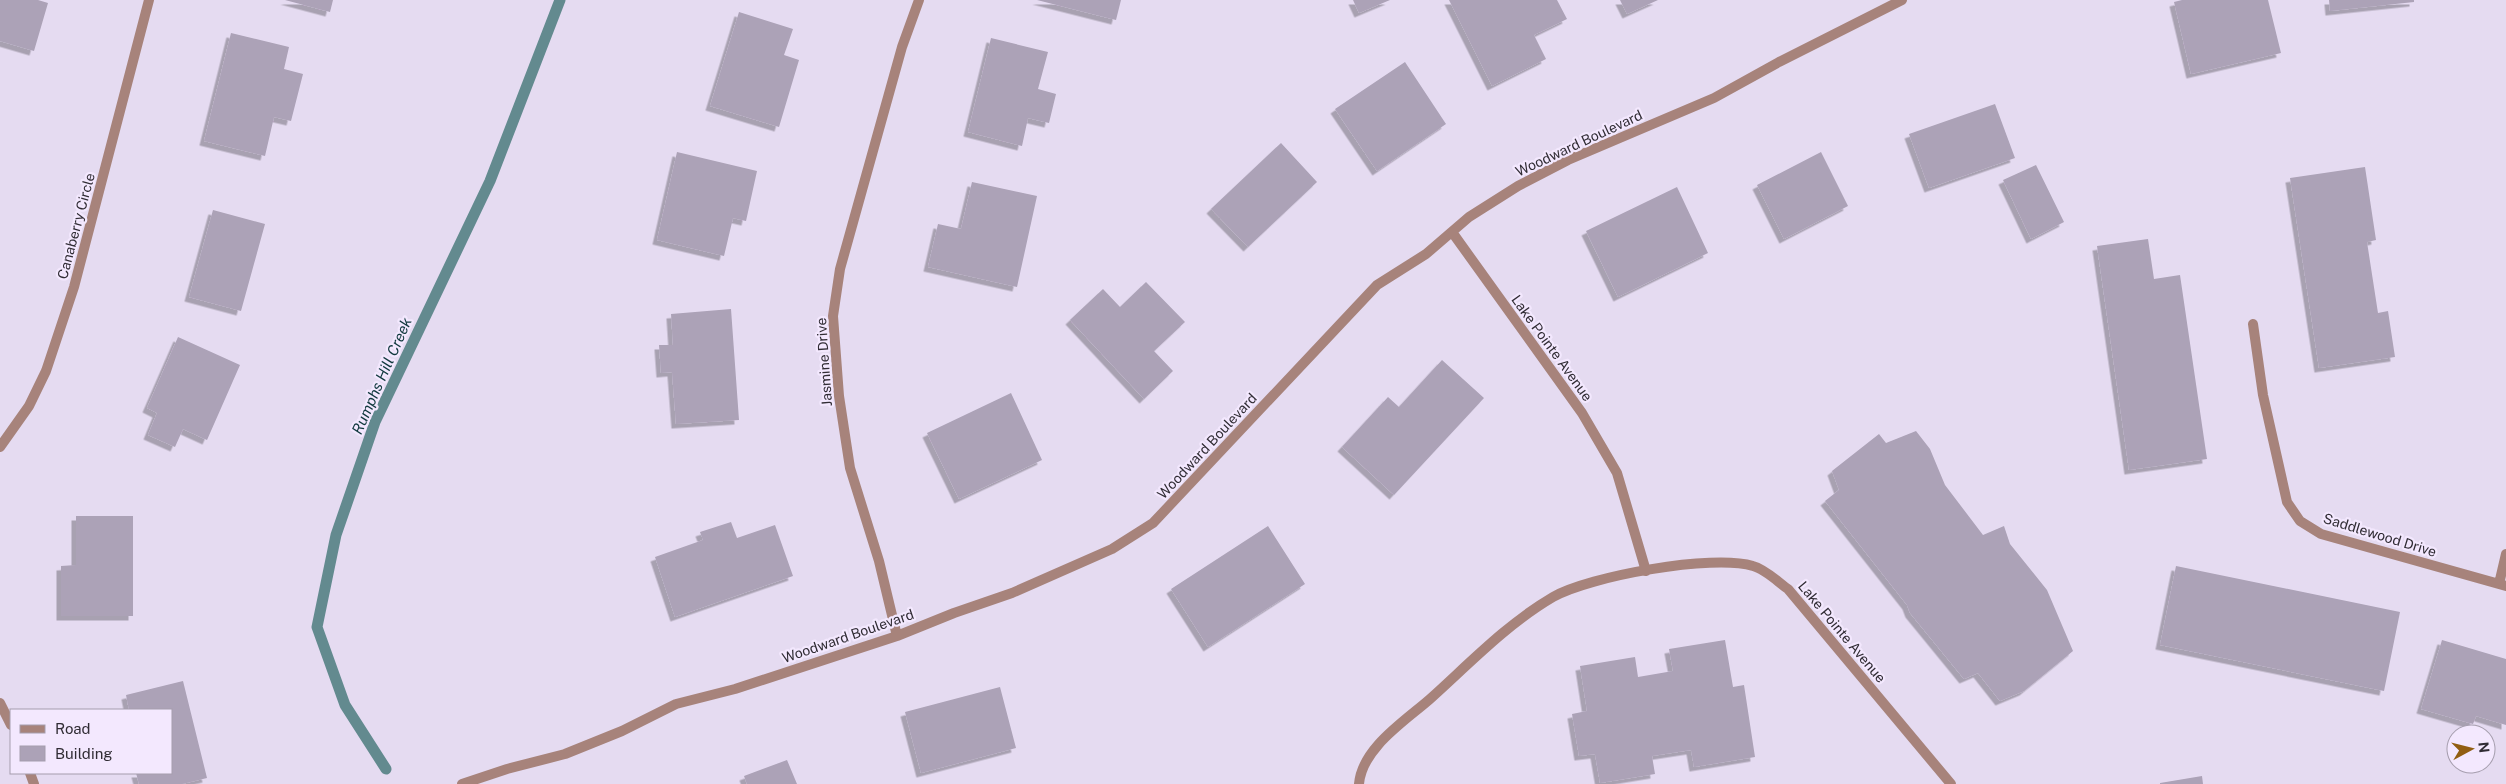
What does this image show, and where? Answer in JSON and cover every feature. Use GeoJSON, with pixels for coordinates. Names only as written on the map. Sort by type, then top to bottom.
{"type":"FeatureCollection","features":[{"type":"Feature","properties":{"kind":"street","name":"Canaberry Circle"},"geometry":{"type":"LineString","coordinates":[[0,446],[29,406],[46,371],[71,296],[149,0]]}},
{"type":"Feature","properties":{"kind":"street","name":"Jasmine Drive"},"geometry":{"type":"LineString","coordinates":[[897,636],[878,561],[850,468],[839,396],[833,316],[840,270],[902,47],[919,0]]}},
{"type":"Feature","properties":{"kind":"street","name":"Woodward Boulevard"},"geometry":{"type":"LineString","coordinates":[[462,784],[506,769],[565,754],[622,731],[676,704],[735,688],[897,636],[1031,585],[1112,549],[1153,524],[1376,285],[1426,254],[1469,217],[1518,186],[1568,160],[1714,98],[1779,62],[1902,0]]}},
{"type":"Feature","properties":{"kind":"street","name":"Lake Pointe Avenue"},"geometry":{"type":"LineString","coordinates":[[1452,232],[1582,413],[1617,473],[1646,571]]}},
{"type":"Feature","properties":{"kind":"street","name":"Saddlewood Drive"},"geometry":{"type":"LineString","coordinates":[[2253,324],[2263,395],[2286,502],[2300,521],[2321,534],[2502,585]]}},
{"type":"Feature","properties":{"kind":"street"},"geometry":{"type":"LineString","coordinates":[[2502,585],[2506,554]]}},
{"type":"Feature","properties":{"kind":"street","name":"Lake Pointe Avenue"},"geometry":{"type":"LineString","coordinates":[[1359,784],[1360,773],[1377,746],[1495,640],[1554,596],[1604,578],[1709,562],[1754,566],[1788,588],[1952,784]]}},
{"type":"Feature","properties":{"kind":"street"},"geometry":{"type":"LineString","coordinates":[[0,703],[10,723]]}},
{"type":"Feature","properties":{"kind":"building"},"geometry":{"type":"Polygon","coordinates":[[[0,0],[38,0],[48,3],[34,51],[0,41],[0,0]]]}},
{"type":"Feature","properties":{"kind":"building"},"geometry":{"type":"Polygon","coordinates":[[[285,0],[333,0],[330,12],[285,0]]]}},
{"type":"Feature","properties":{"kind":"building"},"geometry":{"type":"Polygon","coordinates":[[[1037,0],[1121,0],[1116,20],[1037,0]]]}},
{"type":"Feature","properties":{"kind":"building"},"geometry":{"type":"Polygon","coordinates":[[[1353,0],[1390,0],[1359,13],[1353,0]]]}},
{"type":"Feature","properties":{"kind":"building"},"geometry":{"type":"Polygon","coordinates":[[[1449,0],[1557,0],[1567,19],[1534,35],[1546,59],[1492,86],[1449,0]]]}},
{"type":"Feature","properties":{"kind":"building"},"geometry":{"type":"Polygon","coordinates":[[[1620,0],[1658,0],[1627,14],[1620,0]]]}},
{"type":"Feature","properties":{"kind":"building"},"geometry":{"type":"Polygon","coordinates":[[[2182,0],[2268,0],[2281,53],[2191,74],[2174,2],[2182,0]]]}},
{"type":"Feature","properties":{"kind":"building"},"geometry":{"type":"Polygon","coordinates":[[[2329,0],[2414,0],[2414,2],[2330,11],[2329,0]]]}},
{"type":"Feature","properties":{"kind":"building"},"geometry":{"type":"Polygon","coordinates":[[[739,12],[793,29],[784,55],[799,60],[779,127],[710,106],[739,12]]]}},
{"type":"Feature","properties":{"kind":"building"},"geometry":{"type":"Polygon","coordinates":[[[231,33],[289,47],[284,69],[303,74],[291,121],[274,117],[265,156],[204,141],[231,33]]]}},
{"type":"Feature","properties":{"kind":"building"},"geometry":{"type":"Polygon","coordinates":[[[991,38],[1048,52],[1038,89],[1056,94],[1049,123],[1028,118],[1022,146],[968,132],[991,38]]]}},
{"type":"Feature","properties":{"kind":"building"},"geometry":{"type":"Polygon","coordinates":[[[1405,62],[1446,124],[1377,171],[1335,109],[1405,62]]]}},
{"type":"Feature","properties":{"kind":"building"},"geometry":{"type":"Polygon","coordinates":[[[1995,104],[2015,158],[1929,188],[1909,134],[1995,104]]]}},
{"type":"Feature","properties":{"kind":"building"},"geometry":{"type":"Polygon","coordinates":[[[1281,143],[1317,182],[1248,247],[1211,209],[1281,143]]]}},
{"type":"Feature","properties":{"kind":"building"},"geometry":{"type":"Polygon","coordinates":[[[677,152],[757,171],[746,221],[733,218],[724,256],[657,240],[677,152]]]}},
{"type":"Feature","properties":{"kind":"building"},"geometry":{"type":"Polygon","coordinates":[[[1821,152],[1848,206],[1784,239],[1757,185],[1821,152]]]}},
{"type":"Feature","properties":{"kind":"building"},"geometry":{"type":"Polygon","coordinates":[[[2036,165],[2064,222],[2031,239],[2003,180],[2036,165]]]}},
{"type":"Feature","properties":{"kind":"building"},"geometry":{"type":"Polygon","coordinates":[[[2365,167],[2376,240],[2367,242],[2378,313],[2388,311],[2395,357],[2319,368],[2290,178],[2365,167]]]}},
{"type":"Feature","properties":{"kind":"building"},"geometry":{"type":"Polygon","coordinates":[[[972,182],[1037,196],[1017,287],[928,267],[938,224],[961,229],[972,182]]]}},
{"type":"Feature","properties":{"kind":"building"},"geometry":{"type":"Polygon","coordinates":[[[1677,187],[1708,253],[1618,297],[1586,231],[1677,187]]]}},
{"type":"Feature","properties":{"kind":"building"},"geometry":{"type":"Polygon","coordinates":[[[213,210],[265,224],[241,311],[189,297],[213,210]]]}},
{"type":"Feature","properties":{"kind":"building"},"geometry":{"type":"Polygon","coordinates":[[[2148,239],[2154,279],[2180,275],[2207,459],[2129,470],[2097,246],[2148,239]]]}},
{"type":"Feature","properties":{"kind":"building"},"geometry":{"type":"Polygon","coordinates":[[[1146,282],[1185,322],[1154,351],[1173,371],[1144,399],[1070,320],[1103,289],[1120,307],[1146,282]]]}},
{"type":"Feature","properties":{"kind":"building"},"geometry":{"type":"Polygon","coordinates":[[[731,309],[739,420],[676,424],[672,372],[661,373],[659,345],[673,345],[671,314],[731,309]]]}},
{"type":"Feature","properties":{"kind":"building"},"geometry":{"type":"Polygon","coordinates":[[[178,337],[240,365],[207,440],[183,429],[175,447],[148,435],[157,413],[147,408],[178,337]]]}},
{"type":"Feature","properties":{"kind":"building"},"geometry":{"type":"Polygon","coordinates":[[[1442,360],[1484,398],[1394,495],[1342,447],[1388,397],[1399,407],[1442,360]]]}},
{"type":"Feature","properties":{"kind":"building"},"geometry":{"type":"Polygon","coordinates":[[[1011,393],[1042,460],[959,499],[927,433],[1011,393]]]}},
{"type":"Feature","properties":{"kind":"building"},"geometry":{"type":"Polygon","coordinates":[[[1916,431],[1930,449],[1945,485],[1983,535],[2004,526],[2010,544],[2047,590],[2073,651],[2024,691],[2000,701],[1978,673],[1964,679],[1910,613],[1907,605],[1825,501],[1839,490],[1832,471],[1879,434],[1886,443],[1916,431]]]}},
{"type":"Feature","properties":{"kind":"building"},"geometry":{"type":"Polygon","coordinates":[[[76,516],[133,516],[133,616],[61,616],[61,566],[76,565],[76,516]]]}},
{"type":"Feature","properties":{"kind":"building"},"geometry":{"type":"Polygon","coordinates":[[[731,522],[737,538],[775,525],[793,576],[675,617],[655,557],[703,540],[700,532],[731,522]]]}},
{"type":"Feature","properties":{"kind":"building"},"geometry":{"type":"Polygon","coordinates":[[[1268,526],[1305,584],[1208,647],[1171,589],[1268,526]]]}},
{"type":"Feature","properties":{"kind":"building"},"geometry":{"type":"Polygon","coordinates":[[[2176,566],[2400,612],[2384,691],[2160,645],[2176,566]]]}},
{"type":"Feature","properties":{"kind":"building"},"geometry":{"type":"Polygon","coordinates":[[[1725,640],[1733,687],[1744,685],[1755,757],[1694,767],[1691,750],[1652,756],[1655,774],[1600,783],[1595,754],[1579,756],[1572,714],[1587,711],[1580,666],[1635,657],[1638,677],[1673,671],[1669,649],[1725,640]]]}},
{"type":"Feature","properties":{"kind":"building"},"geometry":{"type":"Polygon","coordinates":[[[2442,640],[2506,659],[2506,725],[2476,716],[2473,724],[2421,709],[2442,640]]]}},
{"type":"Feature","properties":{"kind":"building"},"geometry":{"type":"Polygon","coordinates":[[[183,681],[207,778],[182,784],[139,784],[136,774],[172,774],[172,709],[129,709],[126,695],[183,681]]]}},
{"type":"Feature","properties":{"kind":"building"},"geometry":{"type":"Polygon","coordinates":[[[1000,687],[1016,748],[921,773],[905,712],[1000,687]]]}},
{"type":"Feature","properties":{"kind":"building"},"geometry":{"type":"Polygon","coordinates":[[[787,760],[797,784],[747,784],[744,776],[787,760]]]}},
{"type":"Feature","properties":{"kind":"building"},"geometry":{"type":"Polygon","coordinates":[[[2202,776],[2203,784],[2160,784],[2160,783],[2202,776]]]}},
{"type":"Feature","properties":{"kind":"waterway","name":"Rumphs Hill Creek"},"geometry":{"type":"LineString","coordinates":[[386,769],[345,705],[317,627],[336,535],[375,422],[490,181],[560,0]]}}]}
